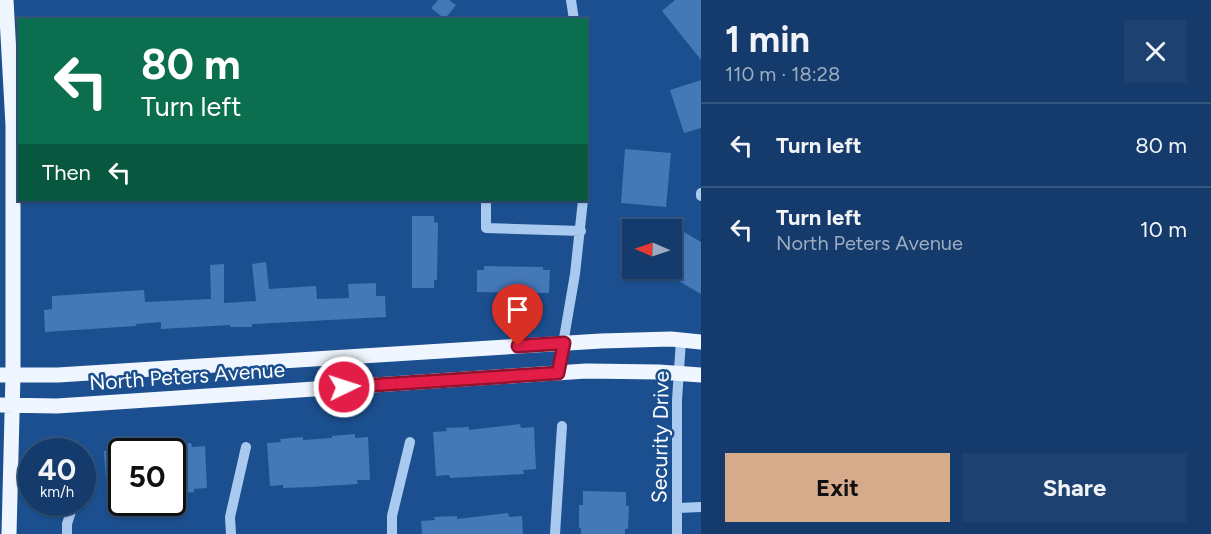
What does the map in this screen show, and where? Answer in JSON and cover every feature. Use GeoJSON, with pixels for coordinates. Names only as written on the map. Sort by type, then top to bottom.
{"type":"FeatureCollection","features":[{"type":"Feature","properties":{"kind":"main road"},"geometry":{"type":"LineString","coordinates":[[6,0],[13,125],[6,375],[9,534]]}},
{"type":"Feature","properties":{"kind":"main road","name":"North Peters Avenue"},"geometry":{"type":"LineString","coordinates":[[6,375],[58,375],[564,343],[681,340],[701,342]]}},
{"type":"Feature","properties":{"kind":"main road","name":"North Peters Avenue"},"geometry":{"type":"LineString","coordinates":[[6,405],[57,406],[586,371],[701,375]]}},
{"type":"Feature","properties":{"kind":"street"},"geometry":{"type":"LineString","coordinates":[[571,0],[574,18]]}},
{"type":"Feature","properties":{"kind":"street"},"geometry":{"type":"LineString","coordinates":[[486,201],[486,228],[581,231]]}},
{"type":"Feature","properties":{"kind":"street"},"geometry":{"type":"LineString","coordinates":[[558,373],[581,231],[583,201]]}},
{"type":"Feature","properties":{"kind":"street","name":"Security Drive"},"geometry":{"type":"LineString","coordinates":[[677,534],[677,400],[681,373],[681,340]]}},
{"type":"Feature","properties":{"kind":"street"},"geometry":{"type":"LineString","coordinates":[[555,534],[562,426]]}},
{"type":"Feature","properties":{"kind":"street"},"geometry":{"type":"LineString","coordinates":[[392,534],[392,516],[410,442]]}},
{"type":"Feature","properties":{"kind":"street"},"geometry":{"type":"LineString","coordinates":[[231,534],[230,517],[246,447]]}},
{"type":"Feature","properties":{"kind":"street"},"geometry":{"type":"LineString","coordinates":[[678,508],[701,507]]}},
{"type":"Feature","properties":{"kind":"street"},"geometry":{"type":"LineString","coordinates":[[67,534],[70,516]]}},
{"type":"Feature","properties":{"kind":"building"},"geometry":{"type":"Polygon","coordinates":[[[438,0],[449,0],[456,5],[446,18],[431,8],[438,0]]]}},
{"type":"Feature","properties":{"kind":"building"},"geometry":{"type":"Polygon","coordinates":[[[675,0],[701,0],[701,60],[662,11],[675,0]]]}},
{"type":"Feature","properties":{"kind":"building"},"geometry":{"type":"Polygon","coordinates":[[[701,80],[701,128],[684,133],[670,90],[701,80]]]}},
{"type":"Feature","properties":{"kind":"building"},"geometry":{"type":"Polygon","coordinates":[[[625,149],[671,153],[666,207],[621,203],[625,149]]]}},
{"type":"Feature","properties":{"kind":"building"},"geometry":{"type":"Polygon","coordinates":[[[412,216],[434,216],[434,222],[438,223],[437,280],[434,280],[434,288],[412,288],[412,216]]]}},
{"type":"Feature","properties":{"kind":"building"},"geometry":{"type":"Polygon","coordinates":[[[682,231],[701,242],[701,294],[675,279],[682,279],[682,231]]]}},
{"type":"Feature","properties":{"kind":"building"},"geometry":{"type":"Polygon","coordinates":[[[266,262],[269,289],[316,286],[317,299],[349,298],[348,284],[376,283],[376,296],[385,296],[386,317],[252,324],[252,327],[230,327],[230,325],[161,329],[161,322],[136,324],[136,326],[45,332],[44,310],[52,309],[52,296],[144,290],[145,302],[211,299],[210,265],[224,264],[224,303],[256,301],[252,264],[266,262]]]}},
{"type":"Feature","properties":{"kind":"building"},"geometry":{"type":"Polygon","coordinates":[[[484,266],[543,267],[543,270],[550,270],[549,293],[477,292],[477,270],[484,270],[484,266]]]}},
{"type":"Feature","properties":{"kind":"building"},"geometry":{"type":"Polygon","coordinates":[[[520,424],[521,428],[534,427],[536,469],[523,470],[524,474],[450,478],[449,475],[436,476],[433,432],[447,431],[446,428],[469,427],[469,430],[520,424]]]}},
{"type":"Feature","properties":{"kind":"building"},"geometry":{"type":"Polygon","coordinates":[[[355,434],[355,438],[368,437],[370,480],[357,480],[358,484],[311,487],[270,486],[267,443],[281,442],[280,439],[303,437],[303,440],[355,434]]]}},
{"type":"Feature","properties":{"kind":"building"},"geometry":{"type":"Polygon","coordinates":[[[186,443],[191,443],[192,447],[205,446],[207,488],[194,489],[194,492],[186,493],[186,443]]]}},
{"type":"Feature","properties":{"kind":"building"},"geometry":{"type":"Polygon","coordinates":[[[104,451],[108,451],[108,494],[107,494],[104,451]]]}},
{"type":"Feature","properties":{"kind":"building"},"geometry":{"type":"Polygon","coordinates":[[[583,491],[626,492],[626,506],[629,506],[628,529],[625,529],[625,534],[581,534],[579,505],[583,505],[583,491]]]}},
{"type":"Feature","properties":{"kind":"building"},"geometry":{"type":"Polygon","coordinates":[[[508,513],[509,517],[522,516],[523,534],[422,534],[421,521],[435,520],[434,517],[457,516],[457,519],[508,513]]]}},
{"type":"Feature","properties":{"kind":"route"},"geometry":{"type":"LineString","coordinates":[[344,387],[558,373],[564,343],[518,346]]}}]}
